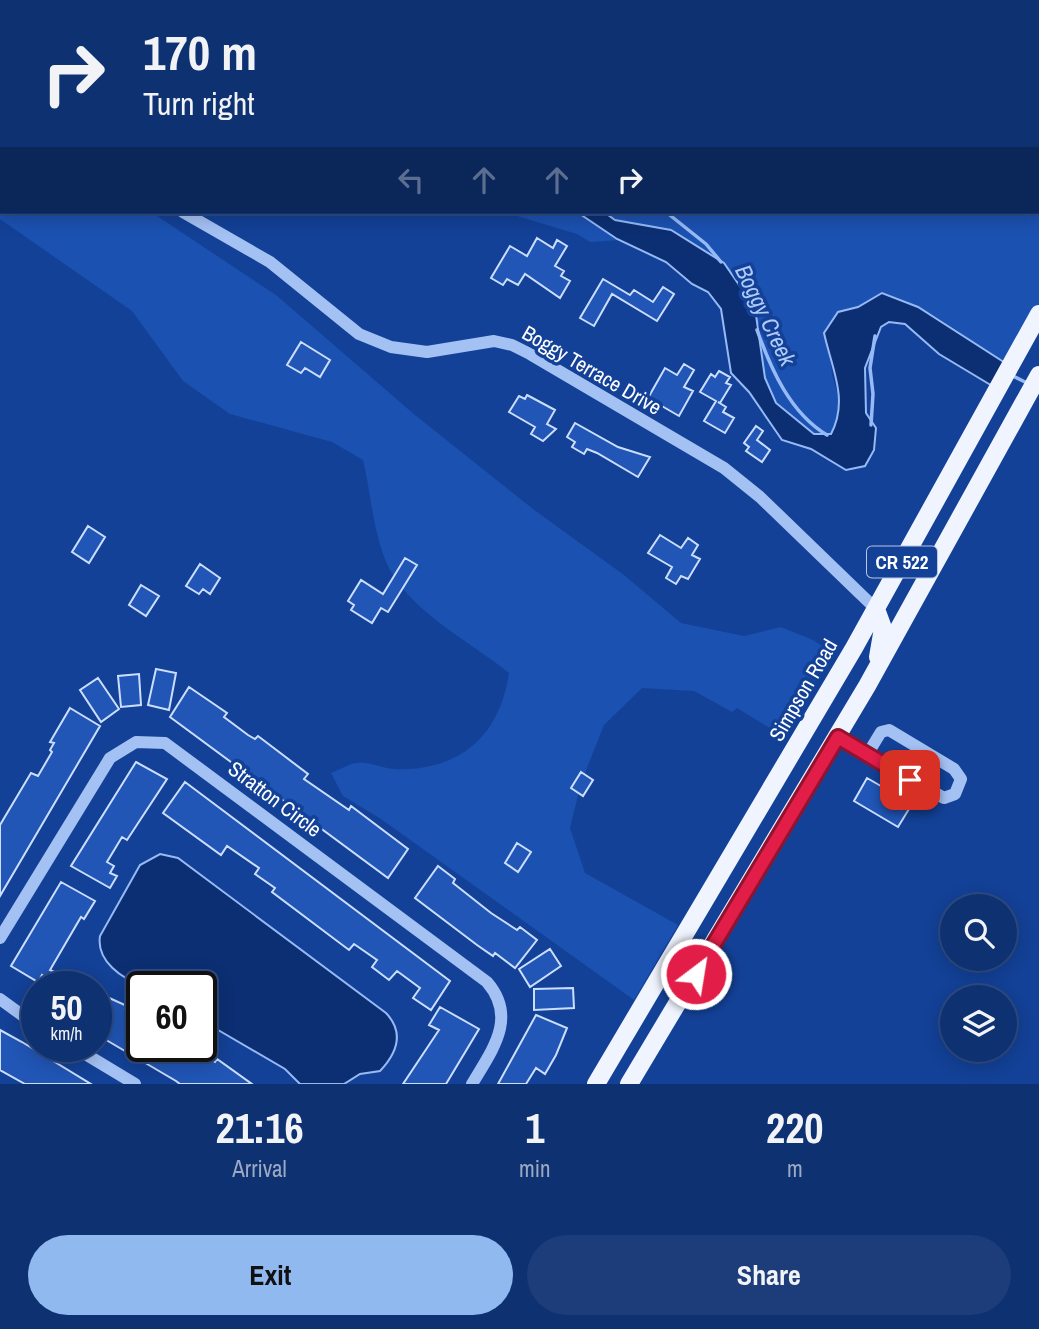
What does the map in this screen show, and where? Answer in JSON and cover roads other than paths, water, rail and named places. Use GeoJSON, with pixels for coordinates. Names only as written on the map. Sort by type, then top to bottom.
{"type":"FeatureCollection","features":[{"type":"Feature","properties":{"kind":"main road","name":"Simpson Road"},"geometry":{"type":"LineString","coordinates":[[596,1084],[876,609],[1036,319]]}},
{"type":"Feature","properties":{"kind":"main road","name":"CR 522"},"geometry":{"type":"LineString","coordinates":[[629,1084],[838,737],[1039,375]]}},
{"type":"Feature","properties":{"kind":"main road"},"geometry":{"type":"LineString","coordinates":[[867,686],[882,643],[881,618],[876,609]]}},
{"type":"Feature","properties":{"kind":"main road"},"geometry":{"type":"LineString","coordinates":[[758,811],[750,846],[751,853],[762,863]]}},
{"type":"Feature","properties":{"kind":"street","name":"Boggy Terrace Drive"},"geometry":{"type":"LineString","coordinates":[[186,214],[270,262],[359,334],[391,347],[427,352],[494,341],[512,345],[530,354],[724,468],[760,497],[876,609]]}},
{"type":"Feature","properties":{"kind":"street"},"geometry":{"type":"LineString","coordinates":[[838,737],[867,755],[944,798],[955,794],[961,779],[954,769],[889,730],[881,732],[867,755]]}},
{"type":"Feature","properties":{"kind":"street","name":"Stratton Circle"},"geometry":{"type":"LineString","coordinates":[[0,938],[110,758],[136,742],[165,743],[488,982],[500,1002],[502,1029],[472,1084]]}},
{"type":"Feature","properties":{"kind":"street"},"geometry":{"type":"LineString","coordinates":[[0,999],[21,1014]]}},
{"type":"Feature","properties":{"kind":"street"},"geometry":{"type":"LineString","coordinates":[[99,1062],[135,1084]]}},
{"type":"Feature","properties":{"kind":"waterway","name":"Boggy Creek"},"geometry":{"type":"LineString","coordinates":[[668,214],[706,244],[721,262]]}},
{"type":"Feature","properties":{"kind":"waterway","name":"Boggy Creek"},"geometry":{"type":"LineString","coordinates":[[757,330],[783,389],[802,415],[827,435]]}},
{"type":"Feature","properties":{"kind":"waterway","name":"Boggy Creek"},"geometry":{"type":"LineString","coordinates":[[871,425],[873,394],[870,368],[875,336]]}},
{"type":"Feature","properties":{"kind":"waterway","name":"Boggy Creek"},"geometry":{"type":"LineString","coordinates":[[1011,375],[1029,384]]}}]}
